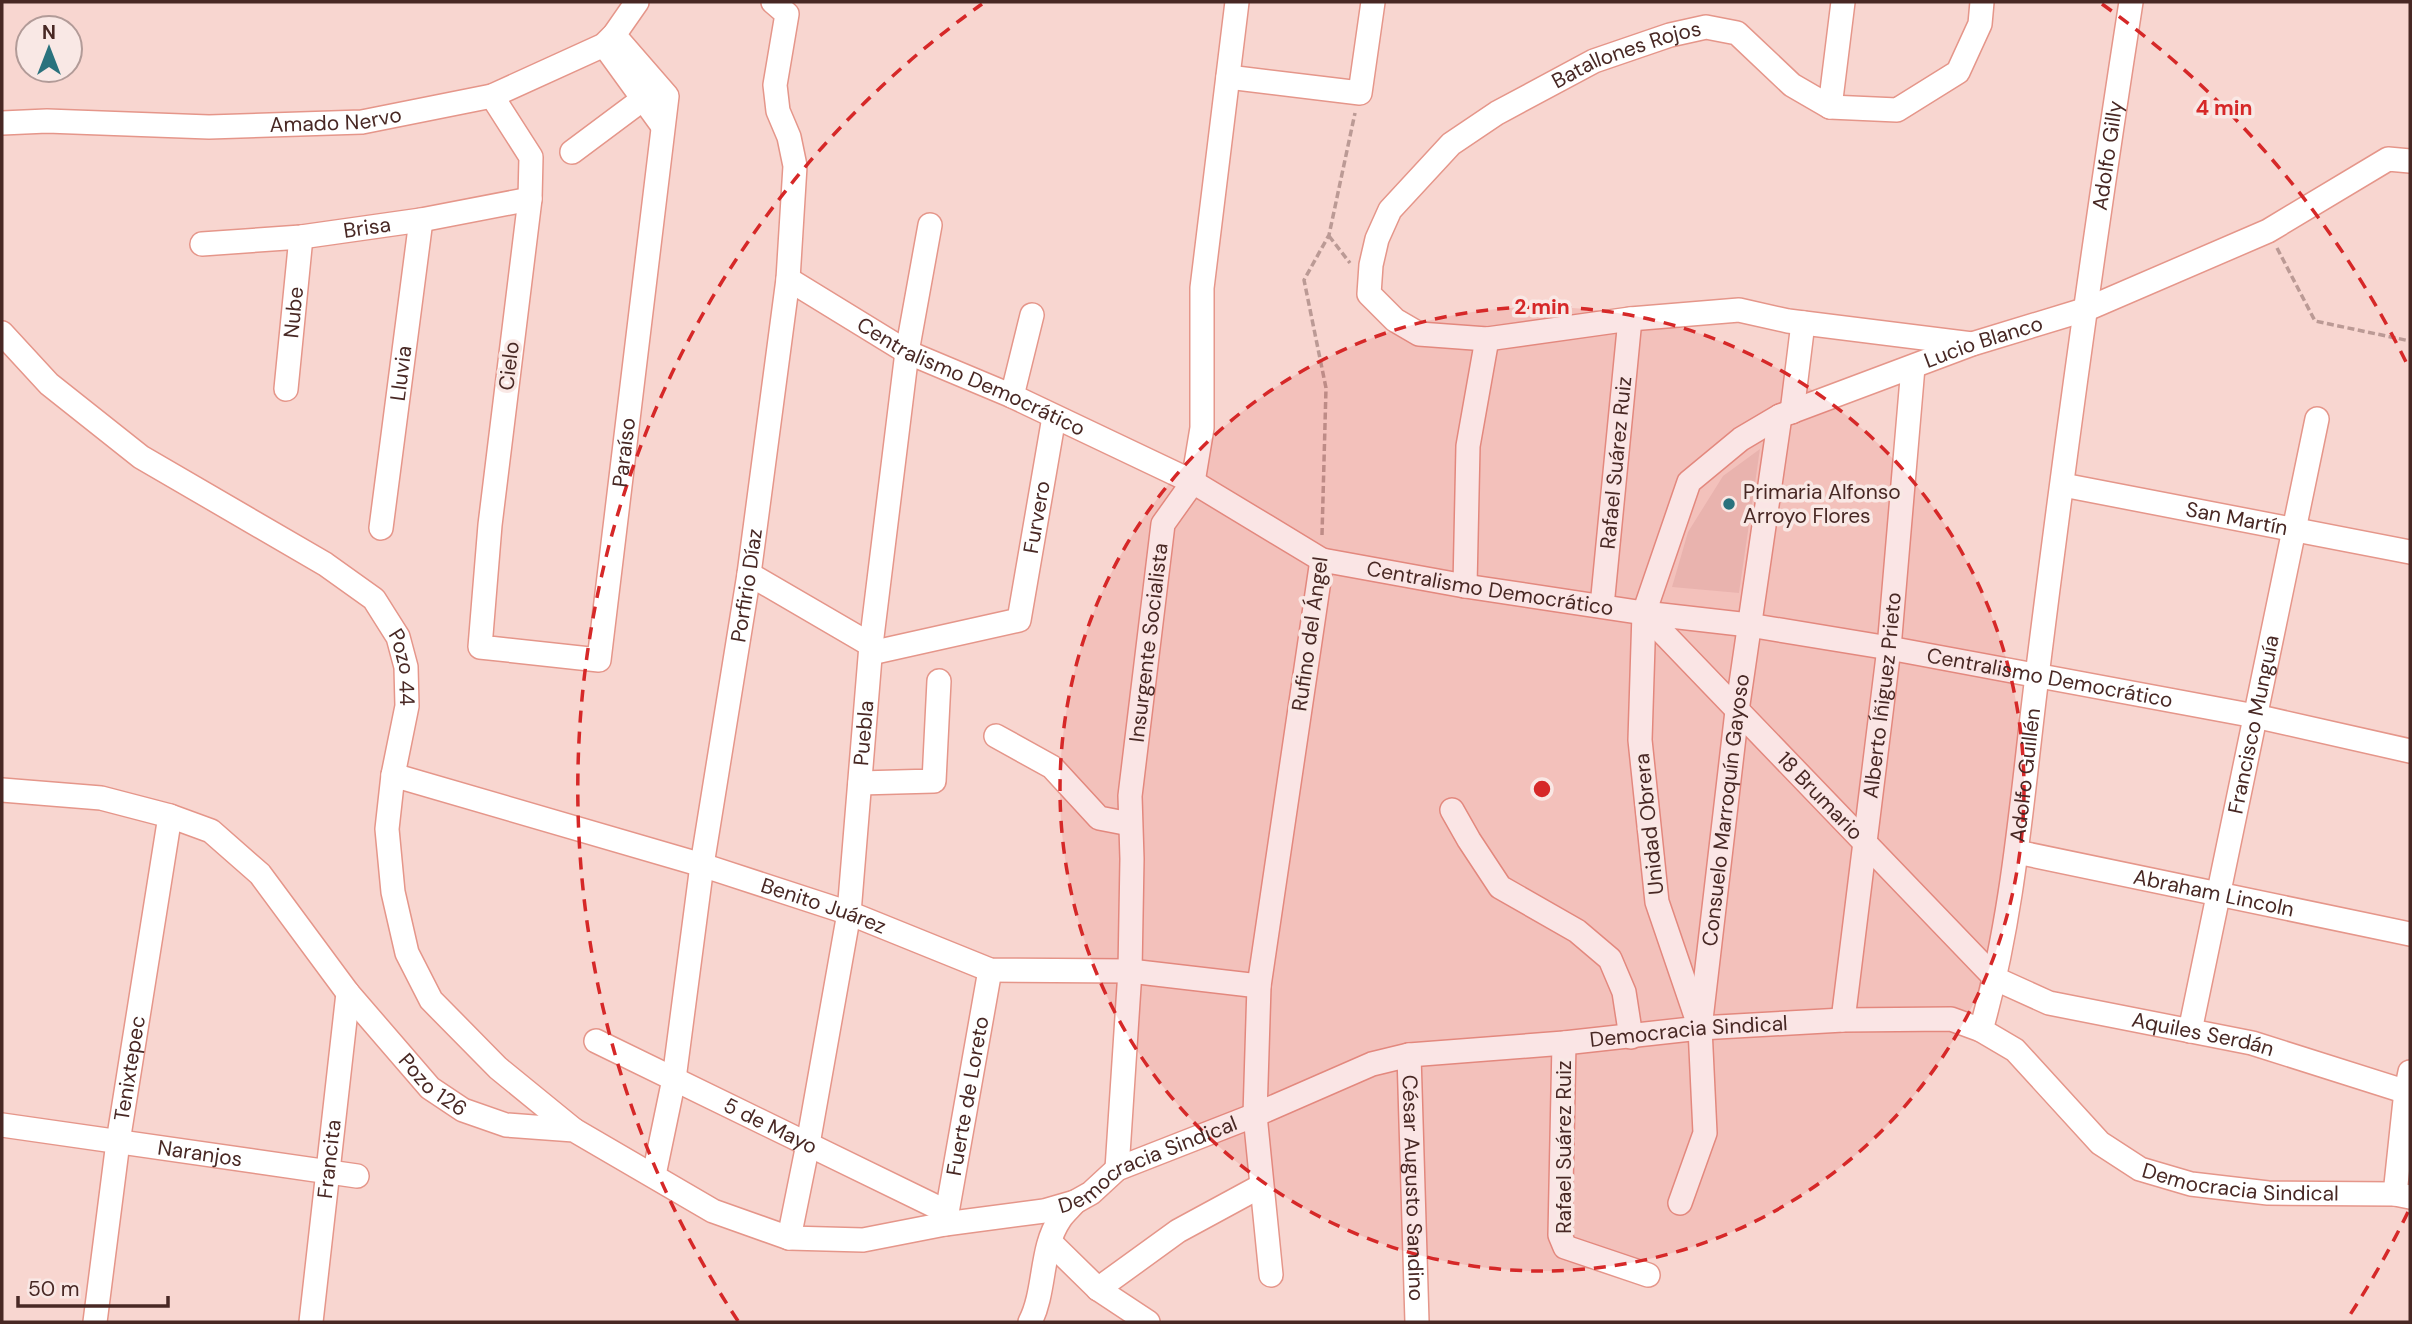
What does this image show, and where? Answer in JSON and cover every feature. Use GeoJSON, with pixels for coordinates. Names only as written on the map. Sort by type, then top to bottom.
{"type":"FeatureCollection","features":[{"type":"Feature","properties":{"kind":"street"},"geometry":{"type":"LineString","coordinates":[[637,2],[609,40],[643,99],[662,125]]}},
{"type":"Feature","properties":{"kind":"street","name":"Porfirio Díaz"},"geometry":{"type":"LineString","coordinates":[[654,1175],[674,1079],[702,865],[749,574],[788,279],[795,166],[789,137],[778,111],[775,85],[787,14],[773,2]]}},
{"type":"Feature","properties":{"kind":"street","name":"Insurgente Socialista"},"geometry":{"type":"LineString","coordinates":[[1117,1170],[1130,971],[1130,796],[1163,524],[1194,482],[1202,429],[1202,288],[1237,2]]}},
{"type":"Feature","properties":{"kind":"street"},"geometry":{"type":"LineString","coordinates":[[1228,77],[1360,93],[1373,2]]}},
{"type":"Feature","properties":{"kind":"street"},"geometry":{"type":"LineString","coordinates":[[1830,107],[1843,2]]}},
{"type":"Feature","properties":{"kind":"street","name":"Batallones Rojos"},"geometry":{"type":"LineString","coordinates":[[1488,339],[1419,334],[1395,320],[1369,295],[1371,265],[1377,239],[1390,210],[1451,144],[1497,113],[1594,61],[1670,35],[1706,27],[1737,33],[1792,85],[1830,107],[1897,110],[1958,72],[1980,24],[1982,2]]}},
{"type":"Feature","properties":{"kind":"street","name":"Adolfo Gilly"},"geometry":{"type":"LineString","coordinates":[[2087,309],[2098,212],[2131,2]]}},
{"type":"Feature","properties":{"kind":"street","name":"Amado Nervo"},"geometry":{"type":"LineString","coordinates":[[2,123],[47,121],[209,127],[362,122],[492,96],[609,40]]}},
{"type":"Feature","properties":{"kind":"street","name":"Paraíso"},"geometry":{"type":"LineString","coordinates":[[480,647],[599,660],[667,96],[609,40]]}},
{"type":"Feature","properties":{"kind":"street","name":"Cielo"},"geometry":{"type":"LineString","coordinates":[[480,647],[490,525],[530,199],[531,157],[492,96]]}},
{"type":"Feature","properties":{"kind":"street"},"geometry":{"type":"LineString","coordinates":[[572,152],[643,99]]}},
{"type":"Feature","properties":{"kind":"street","name":"Lucio Blanco"},"geometry":{"type":"LineString","coordinates":[[1644,612],[1689,482],[1741,439],[1786,414],[1972,344],[2087,309],[2267,231],[2388,159],[2410,161]]}},
{"type":"Feature","properties":{"kind":"street","name":"Brisa"},"geometry":{"type":"LineString","coordinates":[[202,244],[301,237],[421,220],[530,199]]}},
{"type":"Feature","properties":{"kind":"street","name":"Lluvia"},"geometry":{"type":"LineString","coordinates":[[381,528],[421,220]]}},
{"type":"Feature","properties":{"kind":"street","name":"Puebla"},"geometry":{"type":"LineString","coordinates":[[789,1238],[849,913],[871,649],[907,352],[930,225]]}},
{"type":"Feature","properties":{"kind":"street","name":"Nube"},"geometry":{"type":"LineString","coordinates":[[286,389],[301,237]]}},
{"type":"Feature","properties":{"kind":"street","name":"Centralismo Democrático"},"geometry":{"type":"LineString","coordinates":[[788,279],[907,352],[1012,397],[1194,482],[1322,560],[1465,586],[1749,625],[1889,648],[2255,716],[2410,751]]}},
{"type":"Feature","properties":{"kind":"street","name":"Adolfo Guillén"},"geometry":{"type":"LineString","coordinates":[[1981,1030],[1996,979],[2017,852],[2037,676],[2087,309]]}},
{"type":"Feature","properties":{"kind":"street"},"geometry":{"type":"LineString","coordinates":[[1465,586],[1468,446],[1488,339],[1630,319],[1739,310],[1803,323],[1972,344]]}},
{"type":"Feature","properties":{"kind":"street"},"geometry":{"type":"LineString","coordinates":[[1012,397],[1032,315]]}},
{"type":"Feature","properties":{"kind":"street","name":"Rafael Suárez Ruiz"},"geometry":{"type":"LineString","coordinates":[[1602,606],[1630,319]]}},
{"type":"Feature","properties":{"kind":"street","name":"Consuelo Marroquín Gayoso"},"geometry":{"type":"LineString","coordinates":[[1680,1203],[1705,1133],[1700,1028],[1737,711],[1749,625],[1803,323]]}},
{"type":"Feature","properties":{"kind":"street","name":"Pozo 44"},"geometry":{"type":"LineString","coordinates":[[2,333],[49,384],[141,457],[326,564],[374,599],[398,637],[406,667],[407,706],[393,775],[387,829],[393,892],[407,953],[431,1000],[498,1068],[574,1130]]}},
{"type":"Feature","properties":{"kind":"street","name":"Alberto Íñiguez Prieto"},"geometry":{"type":"LineString","coordinates":[[1843,1020],[1889,648],[1913,368]]}},
{"type":"Feature","properties":{"kind":"street","name":"Furvero"},"geometry":{"type":"LineString","coordinates":[[871,649],[1019,620],[1054,417]]}},
{"type":"Feature","properties":{"kind":"street","name":"Francisco Munguía"},"geometry":{"type":"LineString","coordinates":[[2190,1031],[2317,419]]}},
{"type":"Feature","properties":{"kind":"street","name":"San Martín"},"geometry":{"type":"LineString","coordinates":[[2063,485],[2410,552]]}},
{"type":"Feature","properties":{"kind":"street","name":"Rufino del Ángel"},"geometry":{"type":"LineString","coordinates":[[1271,1275],[1255,1115],[1259,986],[1322,560]]}},
{"type":"Feature","properties":{"kind":"street"},"geometry":{"type":"LineString","coordinates":[[749,574],[871,649]]}},
{"type":"Feature","properties":{"kind":"street","name":"18 Brumario"},"geometry":{"type":"LineString","coordinates":[[1644,612],[1996,979]]}},
{"type":"Feature","properties":{"kind":"street","name":"Unidad Obrera"},"geometry":{"type":"LineString","coordinates":[[1644,612],[1640,740],[1657,902],[1700,1028]]}},
{"type":"Feature","properties":{"kind":"street"},"geometry":{"type":"LineString","coordinates":[[860,783],[934,781],[939,681]]}},
{"type":"Feature","properties":{"kind":"street"},"geometry":{"type":"LineString","coordinates":[[996,736],[1052,767],[1099,818],[1130,824]]}},
{"type":"Feature","properties":{"kind":"street","name":"Benito Juárez"},"geometry":{"type":"LineString","coordinates":[[393,775],[702,865],[849,913],[990,970],[1130,971],[1259,986]]}},
{"type":"Feature","properties":{"kind":"street","name":"Pozo 126"},"geometry":{"type":"LineString","coordinates":[[2,790],[101,798],[170,816],[211,831],[260,874],[348,993],[430,1088],[463,1110],[506,1125],[574,1130],[713,1211],[789,1238],[863,1240],[946,1218]]}},
{"type":"Feature","properties":{"kind":"street"},"geometry":{"type":"LineString","coordinates":[[1452,810],[1500,887],[1577,931],[1610,959],[1625,992],[1631,1037]]}},
{"type":"Feature","properties":{"kind":"street","name":"Tenixtepec"},"geometry":{"type":"LineString","coordinates":[[95,1322],[118,1142],[170,816]]}},
{"type":"Feature","properties":{"kind":"street","name":"Abraham Lincoln"},"geometry":{"type":"LineString","coordinates":[[2017,852],[2410,934]]}},
{"type":"Feature","properties":{"kind":"street","name":"Fuerte de Loreto"},"geometry":{"type":"LineString","coordinates":[[946,1218],[990,970]]}},
{"type":"Feature","properties":{"kind":"street","name":"Aquiles Serdán"},"geometry":{"type":"LineString","coordinates":[[1996,979],[2049,1003],[2252,1043],[2409,1085]]}},
{"type":"Feature","properties":{"kind":"street","name":"Francita"},"geometry":{"type":"LineString","coordinates":[[310,1322],[348,993]]}},
{"type":"Feature","properties":{"kind":"street","name":"Democracia Sindical"},"geometry":{"type":"LineString","coordinates":[[946,1218],[1044,1211],[1075,1202],[1091,1193],[1117,1170],[1255,1115],[1372,1064],[1409,1055],[1631,1037],[1700,1028],[1843,1020],[1951,1019],[1981,1030],[2015,1050],[2100,1143],[2140,1169],[2191,1184],[2268,1193],[2403,1196]]}},
{"type":"Feature","properties":{"kind":"street","name":"5 de Mayo"},"geometry":{"type":"LineString","coordinates":[[596,1041],[808,1144],[946,1218]]}},
{"type":"Feature","properties":{"kind":"street","name":"Rafael Suárez Ruiz"},"geometry":{"type":"LineString","coordinates":[[1564,1043],[1560,1236],[1565,1247],[1648,1275]]}},
{"type":"Feature","properties":{"kind":"street","name":"César Augusto Sandino"},"geometry":{"type":"LineString","coordinates":[[1409,1055],[1417,1322]]}},
{"type":"Feature","properties":{"kind":"street"},"geometry":{"type":"LineString","coordinates":[[2403,1196],[2409,1085]]}},
{"type":"Feature","properties":{"kind":"street","name":"Naranjos"},"geometry":{"type":"LineString","coordinates":[[2,1125],[357,1176]]}},
{"type":"Feature","properties":{"kind":"street"},"geometry":{"type":"LineString","coordinates":[[1098,1289],[1178,1231],[1261,1186]]}},
{"type":"Feature","properties":{"kind":"street"},"geometry":{"type":"LineString","coordinates":[[1038,1318],[1050,1242],[1059,1221],[1075,1202]]}},
{"type":"Feature","properties":{"kind":"street"},"geometry":{"type":"LineString","coordinates":[[1050,1242],[1098,1289],[1148,1322]]}},
{"type":"Feature","properties":{"kind":"path","name":"Rufino del Ángel"},"geometry":{"type":"LineString","coordinates":[[1322,560],[1326,388],[1304,280],[1329,235],[1360,93]]}},
{"type":"Feature","properties":{"kind":"path"},"geometry":{"type":"LineString","coordinates":[[2267,231],[2315,321],[2410,341]]}},
{"type":"Feature","properties":{"kind":"shaded area","name":"Primaria Alfonso Arroyo Flores"},"geometry":{"type":"Polygon","coordinates":[[[1760,449],[1739,593],[1672,587],[1688,532],[1723,476],[1760,449]]]}},
{"type":"Feature","properties":{"kind":"place","name":"Primaria Alfonso Arroyo Flores"},"geometry":{"type":"Point","coordinates":[1729,504]}}]}
